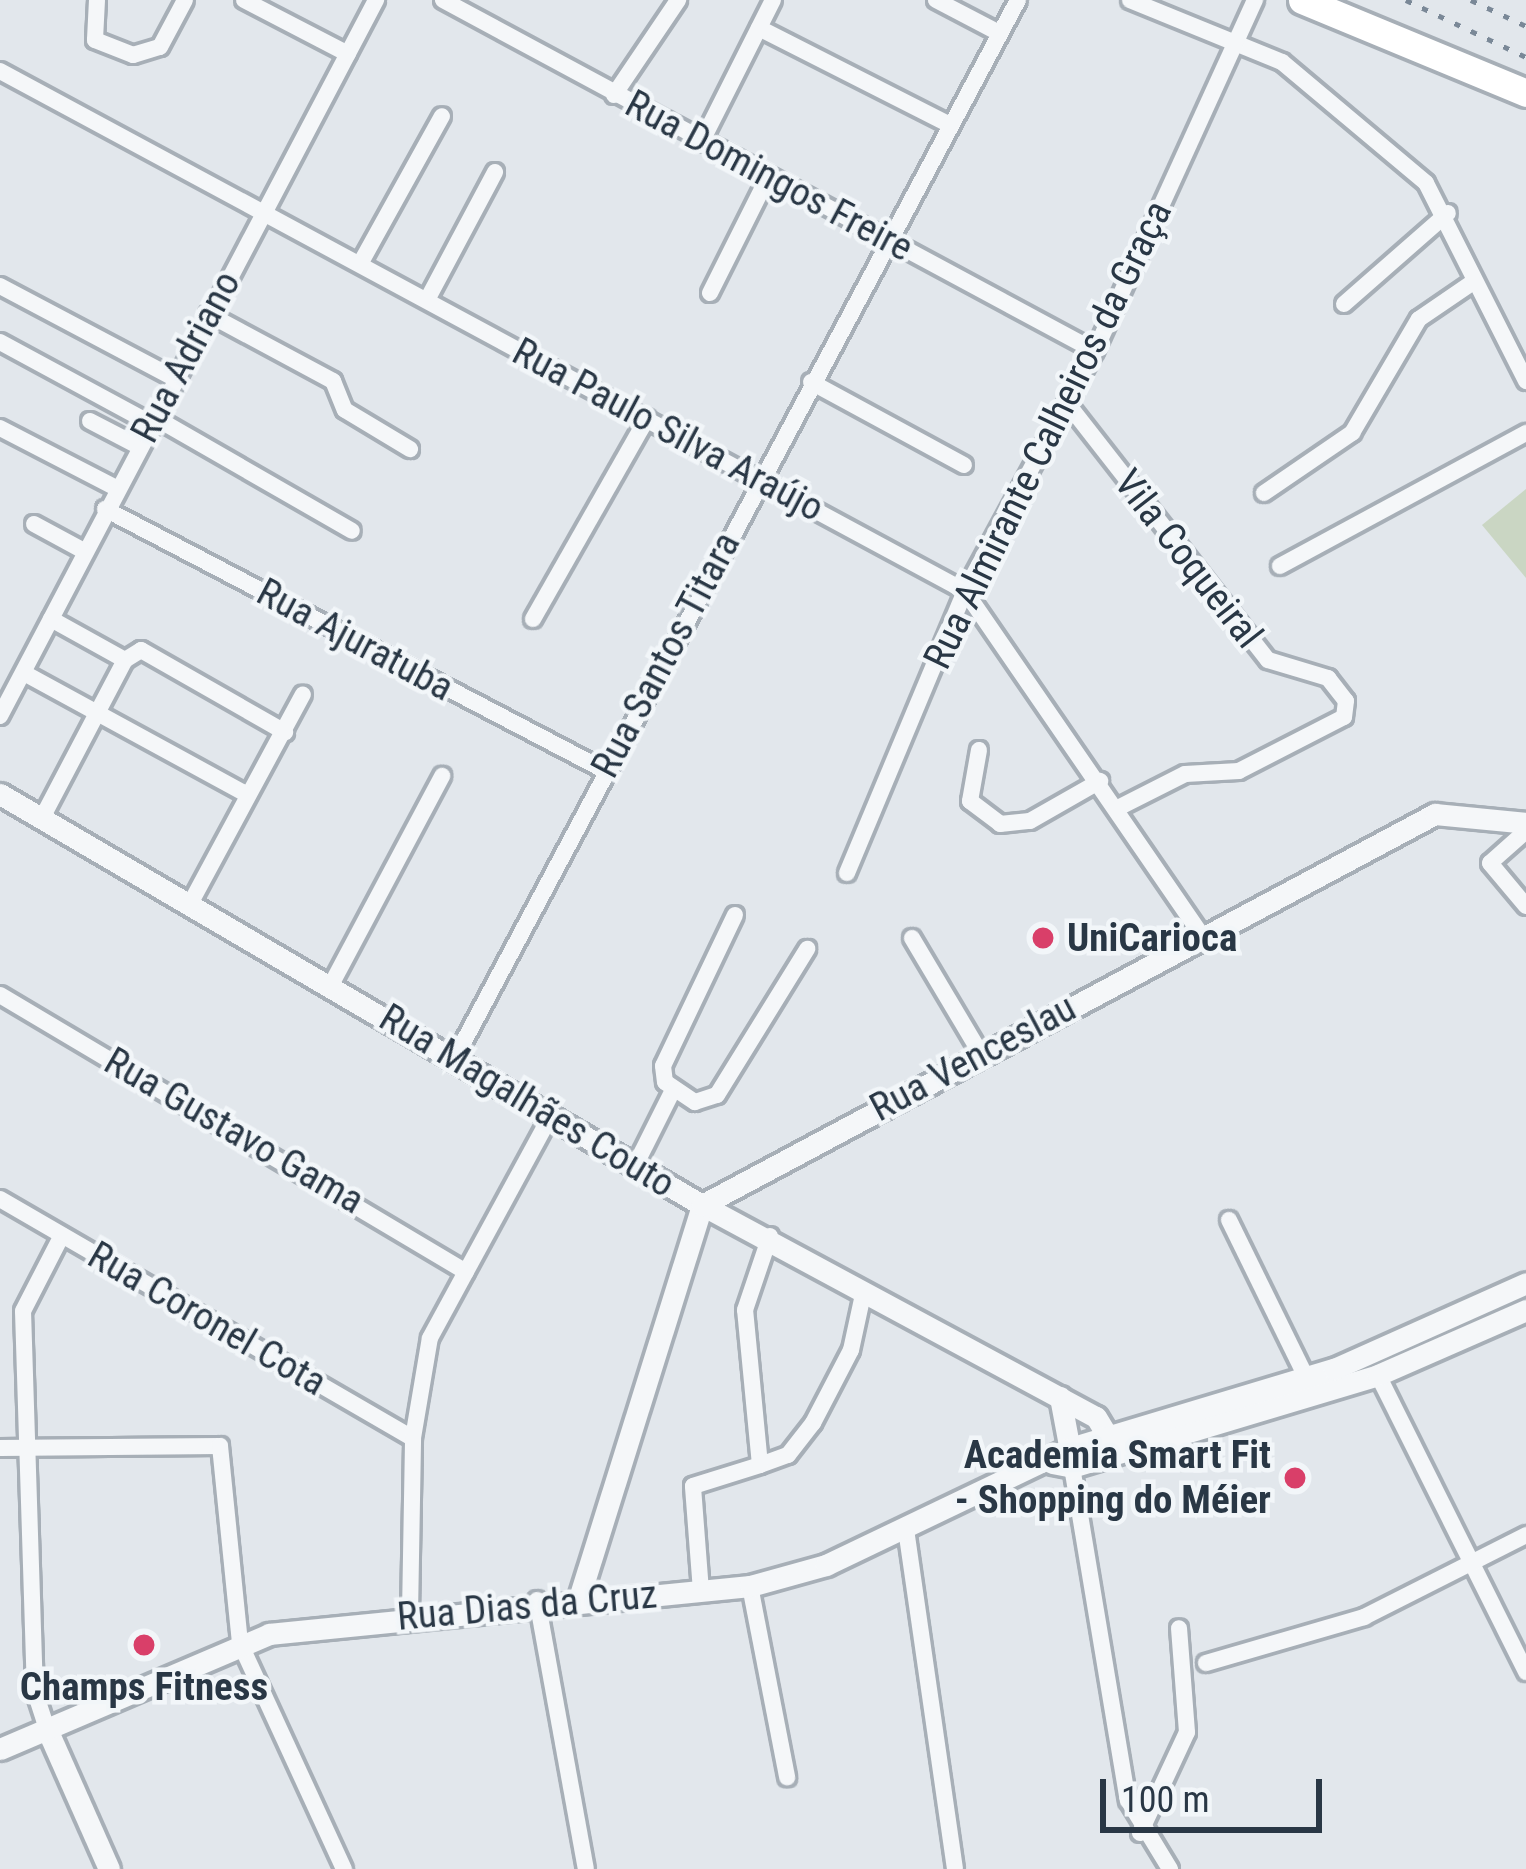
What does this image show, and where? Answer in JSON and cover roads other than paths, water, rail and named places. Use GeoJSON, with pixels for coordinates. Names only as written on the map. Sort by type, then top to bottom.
{"type":"FeatureCollection","features":[{"type":"Feature","properties":{"kind":"main road"},"geometry":{"type":"LineString","coordinates":[[1302,0],[1526,93]]}},
{"type":"Feature","properties":{"kind":"street"},"geometry":{"type":"LineString","coordinates":[[97,0],[95,40],[134,55],[160,47],[185,0]]}},
{"type":"Feature","properties":{"kind":"street"},"geometry":{"type":"LineString","coordinates":[[244,0],[348,54]]}},
{"type":"Feature","properties":{"kind":"street","name":"Rua Adriano"},"geometry":{"type":"LineString","coordinates":[[0,716],[105,508],[376,0]]}},
{"type":"Feature","properties":{"kind":"street","name":"Rua Domingos Freire"},"geometry":{"type":"LineString","coordinates":[[443,0],[1094,351]]}},
{"type":"Feature","properties":{"kind":"street"},"geometry":{"type":"LineString","coordinates":[[614,95],[676,0]]}},
{"type":"Feature","properties":{"kind":"street"},"geometry":{"type":"LineString","coordinates":[[701,143],[773,0]]}},
{"type":"Feature","properties":{"kind":"street"},"geometry":{"type":"LineString","coordinates":[[936,0],[1000,33]]}},
{"type":"Feature","properties":{"kind":"street","name":"Rua Santos Titara"},"geometry":{"type":"LineString","coordinates":[[455,1058],[758,478],[1018,0]]}},
{"type":"Feature","properties":{"kind":"street"},"geometry":{"type":"LineString","coordinates":[[1130,0],[1239,40],[1385,146],[1448,213],[1473,282],[1526,381]]}},
{"type":"Feature","properties":{"kind":"street","name":"Rua Almirante Calheiros da Graça"},"geometry":{"type":"LineString","coordinates":[[847,873],[965,591],[1094,351],[1255,0]]}},
{"type":"Feature","properties":{"kind":"street"},"geometry":{"type":"LineString","coordinates":[[759,28],[950,125]]}},
{"type":"Feature","properties":{"kind":"street","name":"Rua Paulo Silva Araújo"},"geometry":{"type":"LineString","coordinates":[[0,71],[965,591],[1204,937]]}},
{"type":"Feature","properties":{"kind":"street"},"geometry":{"type":"LineString","coordinates":[[360,264],[442,116]]}},
{"type":"Feature","properties":{"kind":"street"},"geometry":{"type":"LineString","coordinates":[[427,301],[495,172]]}},
{"type":"Feature","properties":{"kind":"street"},"geometry":{"type":"LineString","coordinates":[[710,293],[768,177]]}},
{"type":"Feature","properties":{"kind":"street"},"geometry":{"type":"LineString","coordinates":[[1344,304],[1448,213]]}},
{"type":"Feature","properties":{"kind":"street"},"geometry":{"type":"LineString","coordinates":[[1264,494],[1352,433],[1419,319],[1473,282]]}},
{"type":"Feature","properties":{"kind":"street"},"geometry":{"type":"LineString","coordinates":[[0,286],[174,378]]}},
{"type":"Feature","properties":{"kind":"street"},"geometry":{"type":"LineString","coordinates":[[208,314],[333,381],[345,410],[410,448]]}},
{"type":"Feature","properties":{"kind":"street"},"geometry":{"type":"LineString","coordinates":[[0,342],[352,531]]}},
{"type":"Feature","properties":{"kind":"street"},"geometry":{"type":"LineString","coordinates":[[811,382],[964,465]]}},
{"type":"Feature","properties":{"kind":"street","name":"Vila Coqueiral"},"geometry":{"type":"LineString","coordinates":[[1067,403],[1268,660],[1328,678],[1346,701],[1344,717],[1239,771],[1170,778],[1118,808]]}},
{"type":"Feature","properties":{"kind":"street"},"geometry":{"type":"LineString","coordinates":[[533,619],[646,418]]}},
{"type":"Feature","properties":{"kind":"street"},"geometry":{"type":"LineString","coordinates":[[90,421],[138,446]]}},
{"type":"Feature","properties":{"kind":"street"},"geometry":{"type":"LineString","coordinates":[[0,428],[116,488]]}},
{"type":"Feature","properties":{"kind":"street"},"geometry":{"type":"LineString","coordinates":[[1280,566],[1526,433]]}},
{"type":"Feature","properties":{"kind":"street","name":"Rua Ajuratuba"},"geometry":{"type":"LineString","coordinates":[[105,508],[606,771]]}},
{"type":"Feature","properties":{"kind":"street"},"geometry":{"type":"LineString","coordinates":[[34,524],[84,551]]}},
{"type":"Feature","properties":{"kind":"street"},"geometry":{"type":"LineString","coordinates":[[51,619],[124,660]]}},
{"type":"Feature","properties":{"kind":"street"},"geometry":{"type":"LineString","coordinates":[[42,818],[124,660],[141,650],[285,732]]}},
{"type":"Feature","properties":{"kind":"street"},"geometry":{"type":"LineString","coordinates":[[24,673],[248,795]]}},
{"type":"Feature","properties":{"kind":"street"},"geometry":{"type":"LineString","coordinates":[[190,904],[303,694]]}},
{"type":"Feature","properties":{"kind":"street"},"geometry":{"type":"LineString","coordinates":[[979,750],[970,802],[1000,824],[1030,820],[1100,781]]}},
{"type":"Feature","properties":{"kind":"street"},"geometry":{"type":"LineString","coordinates":[[331,985],[442,776]]}},
{"type":"Feature","properties":{"kind":"street","name":"Rua Magalhães Couto"},"geometry":{"type":"LineString","coordinates":[[0,794],[702,1205],[770,1236],[1060,1397],[1107,1435]]}},
{"type":"Feature","properties":{"kind":"street","name":"Rua Venceslau"},"geometry":{"type":"LineString","coordinates":[[702,1205],[1435,814],[1522,820]]}},
{"type":"Feature","properties":{"kind":"street"},"geometry":{"type":"LineString","coordinates":[[1522,820],[1490,863],[1526,906]]}},
{"type":"Feature","properties":{"kind":"street"},"geometry":{"type":"LineString","coordinates":[[636,1164],[674,1090],[665,1059],[735,916]]}},
{"type":"Feature","properties":{"kind":"street"},"geometry":{"type":"LineString","coordinates":[[912,938],[981,1054]]}},
{"type":"Feature","properties":{"kind":"street"},"geometry":{"type":"LineString","coordinates":[[674,1090],[695,1102],[717,1095],[807,950]]}},
{"type":"Feature","properties":{"kind":"street","name":"Rua Gustavo Gama"},"geometry":{"type":"LineString","coordinates":[[0,995],[466,1272]]}},
{"type":"Feature","properties":{"kind":"street"},"geometry":{"type":"LineString","coordinates":[[410,1614],[413,1438],[430,1338],[550,1115]]}},
{"type":"Feature","properties":{"kind":"street","name":"Rua Coronel Cota"},"geometry":{"type":"LineString","coordinates":[[0,1199],[413,1438]]}},
{"type":"Feature","properties":{"kind":"street"},"geometry":{"type":"LineString","coordinates":[[579,1598],[702,1205]]}},
{"type":"Feature","properties":{"kind":"street"},"geometry":{"type":"LineString","coordinates":[[1229,1220],[1306,1377]]}},
{"type":"Feature","properties":{"kind":"street"},"geometry":{"type":"LineString","coordinates":[[62,1235],[24,1299],[35,1693],[46,1729],[109,1869]]}},
{"type":"Feature","properties":{"kind":"street"},"geometry":{"type":"LineString","coordinates":[[760,1465],[745,1310],[770,1236]]}},
{"type":"Feature","properties":{"kind":"street","name":"Rua Dias da Cruz"},"geometry":{"type":"LineString","coordinates":[[0,1748],[240,1643],[410,1614],[750,1586],[907,1536],[1107,1435],[1306,1377],[1526,1283]]}},
{"type":"Feature","properties":{"kind":"street"},"geometry":{"type":"LineString","coordinates":[[701,1591],[693,1486],[788,1455],[813,1423],[851,1350],[864,1290]]}},
{"type":"Feature","properties":{"kind":"street","name":"Rua Dias da Cruz"},"geometry":{"type":"LineString","coordinates":[[1065,1459],[1378,1375],[1526,1310]]}},
{"type":"Feature","properties":{"kind":"street"},"geometry":{"type":"LineString","coordinates":[[1378,1375],[1526,1672]]}},
{"type":"Feature","properties":{"kind":"street"},"geometry":{"type":"LineString","coordinates":[[1060,1397],[1065,1459],[1140,1833],[1170,1869]]}},
{"type":"Feature","properties":{"kind":"street"},"geometry":{"type":"LineString","coordinates":[[0,1448],[220,1446],[240,1643],[344,1869]]}},
{"type":"Feature","properties":{"kind":"street"},"geometry":{"type":"LineString","coordinates":[[1206,1663],[1364,1617],[1472,1568],[1526,1535]]}},
{"type":"Feature","properties":{"kind":"street"},"geometry":{"type":"LineString","coordinates":[[907,1536],[955,1869]]}},
{"type":"Feature","properties":{"kind":"street"},"geometry":{"type":"LineString","coordinates":[[750,1586],[787,1778]]}},
{"type":"Feature","properties":{"kind":"street"},"geometry":{"type":"LineString","coordinates":[[537,1600],[586,1869]]}},
{"type":"Feature","properties":{"kind":"street"},"geometry":{"type":"LineString","coordinates":[[1140,1833],[1187,1732],[1179,1628]]}},
{"type":"Feature","properties":{"kind":"railway"},"geometry":{"type":"LineString","coordinates":[[1406,0],[1526,57]]}},
{"type":"Feature","properties":{"kind":"railway"},"geometry":{"type":"LineString","coordinates":[[1471,0],[1526,26]]}},
{"type":"Feature","properties":{"kind":"place","name":"UniCarioca"},"geometry":{"type":"Point","coordinates":[1043,938]}},
{"type":"Feature","properties":{"kind":"place","name":"Academia Smart Fit - Shopping do Méier"},"geometry":{"type":"Point","coordinates":[1295,1478]}},
{"type":"Feature","properties":{"kind":"place","name":"Champs Fitness"},"geometry":{"type":"Point","coordinates":[144,1645]}}]}
